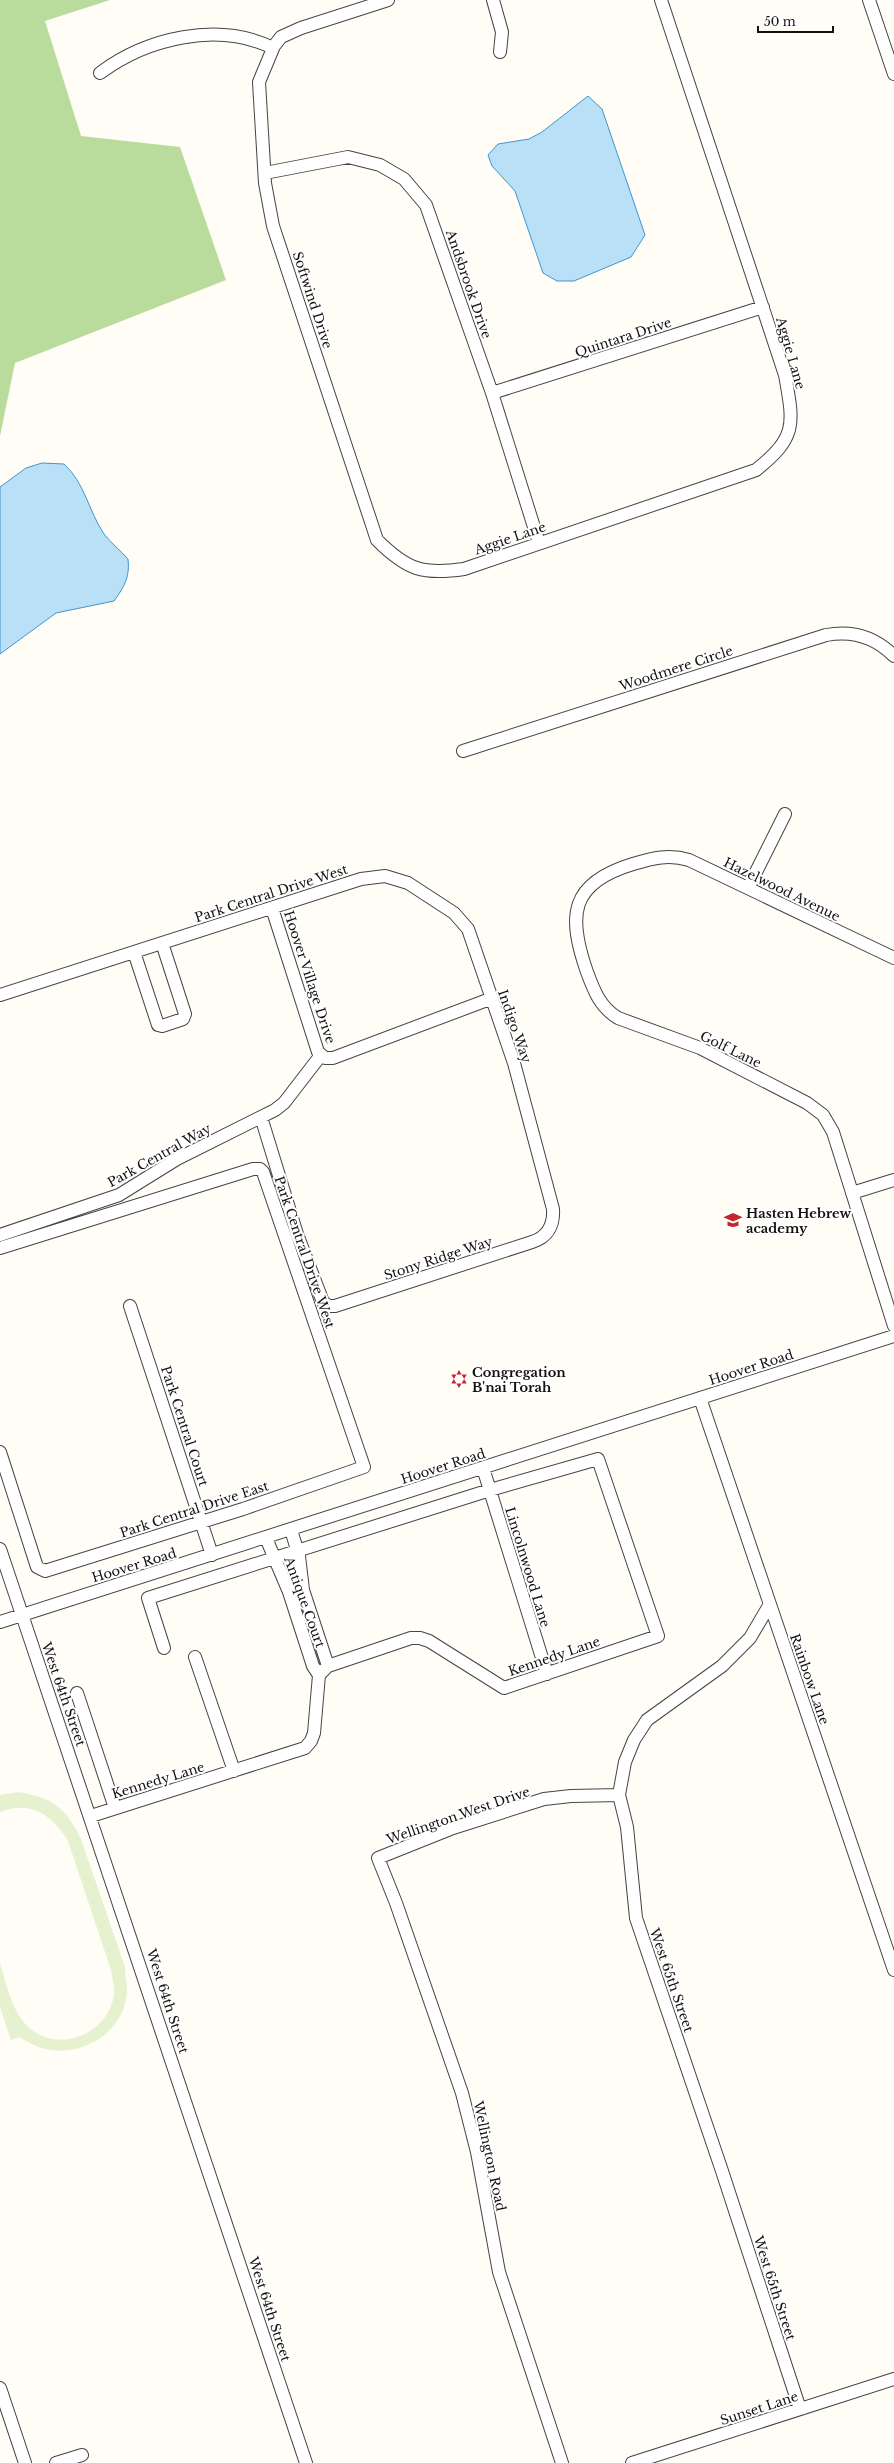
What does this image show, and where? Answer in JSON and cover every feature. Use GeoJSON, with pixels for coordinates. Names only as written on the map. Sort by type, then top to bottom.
{"type":"FeatureCollection","features":[{"type":"Feature","properties":{"kind":"street"},"geometry":{"type":"LineString","coordinates":[[100,73],[132,52],[178,38],[240,37],[255,40],[272,48],[281,37],[301,28],[388,0]]}},
{"type":"Feature","properties":{"kind":"street"},"geometry":{"type":"LineString","coordinates":[[493,0],[502,32],[500,52]]}},
{"type":"Feature","properties":{"kind":"street","name":"Aggie Lane"},"geometry":{"type":"LineString","coordinates":[[388,551],[410,566],[437,573],[464,569],[756,470],[778,453],[791,426],[792,417],[786,375],[661,0]]}},
{"type":"Feature","properties":{"kind":"street"},"geometry":{"type":"LineString","coordinates":[[869,0],[894,74]]}},
{"type":"Feature","properties":{"kind":"street","name":"Softwind Drive"},"geometry":{"type":"LineString","coordinates":[[272,48],[259,82],[265,173],[273,226],[377,540],[388,551]]}},
{"type":"Feature","properties":{"kind":"street","name":"Andsbrook Drive"},"geometry":{"type":"LineString","coordinates":[[265,173],[348,157],[380,165],[404,179],[426,205],[492,393],[539,543]]}},
{"type":"Feature","properties":{"kind":"street","name":"Quintara Drive"},"geometry":{"type":"LineString","coordinates":[[492,393],[763,306]]}},
{"type":"Feature","properties":{"kind":"street","name":"Woodmere Circle"},"geometry":{"type":"LineString","coordinates":[[463,751],[826,635],[845,633],[863,636],[880,644],[894,656]]}},
{"type":"Feature","properties":{"kind":"street"},"geometry":{"type":"LineString","coordinates":[[748,888],[785,814]]}},
{"type":"Feature","properties":{"kind":"street","name":"Hazelwood Avenue"},"geometry":{"type":"LineString","coordinates":[[655,858],[672,856],[690,860],[894,958]]}},
{"type":"Feature","properties":{"kind":"street","name":"Golf Lane"},"geometry":{"type":"LineString","coordinates":[[655,858],[608,872],[593,884],[581,899],[575,918],[576,942],[596,995],[607,1010],[618,1018],[700,1048],[816,1108],[833,1132],[894,1326]]}},
{"type":"Feature","properties":{"kind":"street","name":"Park Central Drive West"},"geometry":{"type":"LineString","coordinates":[[0,995],[366,878],[390,877]]}},
{"type":"Feature","properties":{"kind":"street","name":"Indigo Way"},"geometry":{"type":"LineString","coordinates":[[390,877],[408,883],[454,914],[465,924],[471,934],[490,999],[514,1063],[553,1209],[552,1225]]}},
{"type":"Feature","properties":{"kind":"street","name":"Hoover Village Drive"},"geometry":{"type":"LineString","coordinates":[[261,1117],[275,1110],[284,1103],[320,1055],[272,908]]}},
{"type":"Feature","properties":{"kind":"street"},"geometry":{"type":"LineString","coordinates":[[134,952],[158,1025],[162,1026],[184,1018],[185,1014],[162,943]]}},
{"type":"Feature","properties":{"kind":"street"},"geometry":{"type":"LineString","coordinates":[[320,1055],[325,1058],[333,1058],[490,999]]}},
{"type":"Feature","properties":{"kind":"street","name":"Stony Ridge Way"},"geometry":{"type":"LineString","coordinates":[[261,1117],[297,1234],[323,1302],[328,1305],[335,1306],[532,1242],[542,1238],[552,1225]]}},
{"type":"Feature","properties":{"kind":"street","name":"Park Central Way"},"geometry":{"type":"LineString","coordinates":[[0,1235],[119,1195],[177,1159],[261,1117]]}},
{"type":"Feature","properties":{"kind":"street","name":"Park Central Drive West"},"geometry":{"type":"LineString","coordinates":[[0,1248],[253,1169],[260,1169],[263,1172],[364,1467]]}},
{"type":"Feature","properties":{"kind":"street"},"geometry":{"type":"LineString","coordinates":[[852,1193],[894,1180]]}},
{"type":"Feature","properties":{"kind":"street","name":"Park Central Court"},"geometry":{"type":"LineString","coordinates":[[130,1306],[212,1555]]}},
{"type":"Feature","properties":{"kind":"street","name":"Hoover Road"},"geometry":{"type":"LineString","coordinates":[[0,1622],[894,1336]]}},
{"type":"Feature","properties":{"kind":"street","name":"Rainbow Lane"},"geometry":{"type":"LineString","coordinates":[[700,1398],[894,1970]]}},
{"type":"Feature","properties":{"kind":"street","name":"Park Central Drive East"},"geometry":{"type":"LineString","coordinates":[[0,1452],[36,1563],[41,1570],[48,1571],[201,1522],[364,1467]]}},
{"type":"Feature","properties":{"kind":"street","name":"Kennedy Lane"},"geometry":{"type":"LineString","coordinates":[[91,1816],[305,1748],[312,1742],[314,1733],[319,1675],[328,1666],[411,1638],[420,1638],[504,1688],[658,1636],[598,1458],[490,1490]]}},
{"type":"Feature","properties":{"kind":"street","name":"Lincolnwood Lane"},"geometry":{"type":"LineString","coordinates":[[483,1468],[547,1674]]}},
{"type":"Feature","properties":{"kind":"street"},"geometry":{"type":"LineString","coordinates":[[164,1648],[148,1598],[273,1557],[490,1490]]}},
{"type":"Feature","properties":{"kind":"street","name":"Antique Court"},"geometry":{"type":"LineString","coordinates":[[291,1530],[298,1550],[303,1590],[328,1666]]}},
{"type":"Feature","properties":{"kind":"street","name":"Antique Court"},"geometry":{"type":"LineString","coordinates":[[266,1538],[289,1592],[313,1666],[319,1675]]}},
{"type":"Feature","properties":{"kind":"street","name":"West 64th Street"},"geometry":{"type":"LineString","coordinates":[[0,1549],[91,1816],[306,2463]]}},
{"type":"Feature","properties":{"kind":"street","name":"West 65th Street"},"geometry":{"type":"LineString","coordinates":[[770,1604],[750,1638],[722,1666],[647,1720],[634,1740],[625,1762],[619,1795],[627,1827],[636,1918],[725,2179],[800,2409]]}},
{"type":"Feature","properties":{"kind":"street"},"geometry":{"type":"LineString","coordinates":[[195,1657],[234,1771]]}},
{"type":"Feature","properties":{"kind":"street","name":"West 64th Street"},"geometry":{"type":"LineString","coordinates":[[77,1693],[115,1808]]}},
{"type":"Feature","properties":{"kind":"street","name":"Wellington West Drive"},"geometry":{"type":"LineString","coordinates":[[378,1858],[453,1828],[544,1799],[571,1796],[619,1795]]}},
{"type":"Feature","properties":{"kind":"street","name":"Wellington Road"},"geometry":{"type":"LineString","coordinates":[[378,1858],[396,1903],[462,2093],[477,2152],[499,2272],[562,2463]]}},
{"type":"Feature","properties":{"kind":"street","name":"Sunset Lane"},"geometry":{"type":"LineString","coordinates":[[632,2463],[894,2379]]}},
{"type":"Feature","properties":{"kind":"street"},"geometry":{"type":"LineString","coordinates":[[0,2388],[26,2463]]}},
{"type":"Feature","properties":{"kind":"street"},"geometry":{"type":"LineString","coordinates":[[56,2463],[82,2455]]}},
{"type":"Feature","properties":{"kind":"green space"},"geometry":{"type":"Polygon","coordinates":[[[0,0],[110,0],[45,21],[81,136],[180,147],[226,280],[15,363],[0,436],[0,0]]]}},
{"type":"Feature","properties":{"kind":"green space"},"geometry":{"type":"Polygon","coordinates":[[[19,1792],[31,1794],[50,1801],[70,1819],[81,1839],[125,1967],[127,1989],[125,2003],[120,2016],[112,2027],[91,2044],[64,2051],[38,2047],[19,2037],[11,2040],[0,2007],[0,1964],[11,2000],[22,2020],[33,2031],[45,2037],[58,2040],[85,2034],[96,2026],[106,2016],[112,2003],[114,1986],[111,1970],[68,1841],[55,1824],[40,1812],[21,1808],[0,1812],[0,1795],[19,1792]]]}},
{"type":"Feature","properties":{"kind":"water"},"geometry":{"type":"Polygon","coordinates":[[[588,96],[602,109],[645,235],[631,257],[574,281],[557,281],[543,273],[515,191],[492,166],[488,155],[498,144],[529,139],[542,132],[588,96]]]}},
{"type":"Feature","properties":{"kind":"water"},"geometry":{"type":"Polygon","coordinates":[[[42,463],[64,464],[71,471],[82,488],[94,516],[104,534],[128,559],[126,581],[114,601],[56,613],[0,654],[0,487],[26,468],[42,463]]]}},
{"type":"Feature","properties":{"kind":"place","name":"Hasten Hebrew academy"},"geometry":{"type":"Point","coordinates":[733,1220]}},
{"type":"Feature","properties":{"kind":"place","name":"Congregation B'nai Torah"},"geometry":{"type":"Point","coordinates":[459,1379]}}]}
